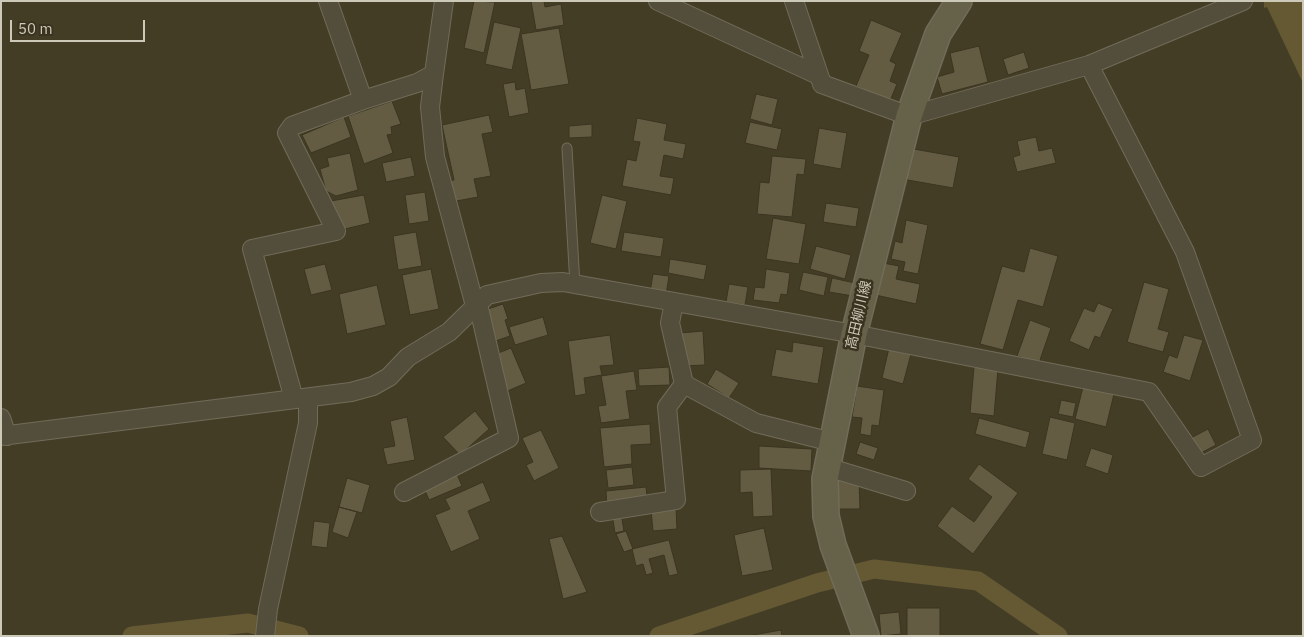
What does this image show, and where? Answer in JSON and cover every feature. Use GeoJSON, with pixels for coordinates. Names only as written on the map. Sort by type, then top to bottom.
{"type":"FeatureCollection","features":[{"type":"Feature","properties":{"kind":"main road","name":"高田柳川線"},"geometry":{"type":"LineString","coordinates":[[863,628],[833,545],[826,516],[825,479],[854,334],[909,116],[938,34],[959,1]]}},
{"type":"Feature","properties":{"kind":"street"},"geometry":{"type":"LineString","coordinates":[[328,1],[363,100]]}},
{"type":"Feature","properties":{"kind":"street"},"geometry":{"type":"LineString","coordinates":[[404,492],[509,438],[477,305],[435,157],[430,107],[444,1]]}},
{"type":"Feature","properties":{"kind":"street"},"geometry":{"type":"LineString","coordinates":[[658,1],[818,75]]}},
{"type":"Feature","properties":{"kind":"street"},"geometry":{"type":"LineString","coordinates":[[794,1],[822,84],[909,116],[1089,65],[1242,1]]}},
{"type":"Feature","properties":{"kind":"street"},"geometry":{"type":"LineString","coordinates":[[1,418],[4,436],[351,392],[373,386],[389,377],[408,357],[450,332],[486,295],[531,285],[564,282],[854,334],[1149,392],[1201,467],[1252,440],[1185,252],[1089,65]]}},
{"type":"Feature","properties":{"kind":"street"},"geometry":{"type":"LineString","coordinates":[[265,636],[268,609],[308,423],[252,249],[336,231],[287,132],[292,126],[417,83],[434,74]]}},
{"type":"Feature","properties":{"kind":"street"},"geometry":{"type":"LineString","coordinates":[[674,302],[670,323],[684,384],[756,423],[832,442]]}},
{"type":"Feature","properties":{"kind":"street"},"geometry":{"type":"LineString","coordinates":[[600,512],[676,500],[667,407],[684,384]]}},
{"type":"Feature","properties":{"kind":"street"},"geometry":{"type":"LineString","coordinates":[[827,467],[906,491]]}},
{"type":"Feature","properties":{"kind":"lane"},"geometry":{"type":"LineString","coordinates":[[567,148],[576,285]]}},
{"type":"Feature","properties":{"kind":"shaded area"},"geometry":{"type":"Polygon","coordinates":[[[1264,1],[1303,1],[1303,83],[1267,7],[1264,8],[1264,1]]]}},
{"type":"Feature","properties":{"kind":"building"},"geometry":{"type":"Polygon","coordinates":[[[474,1],[495,2],[484,53],[464,48],[474,1]]]}},
{"type":"Feature","properties":{"kind":"building"},"geometry":{"type":"Polygon","coordinates":[[[531,1],[544,1],[545,7],[561,4],[564,25],[536,30],[531,1]]]}},
{"type":"Feature","properties":{"kind":"building"},"geometry":{"type":"Polygon","coordinates":[[[871,20],[902,33],[890,61],[896,64],[890,81],[897,84],[890,101],[856,86],[869,55],[859,51],[871,20]]]}},
{"type":"Feature","properties":{"kind":"building"},"geometry":{"type":"Polygon","coordinates":[[[494,22],[521,28],[512,70],[485,64],[494,22]]]}},
{"type":"Feature","properties":{"kind":"building"},"geometry":{"type":"Polygon","coordinates":[[[559,28],[569,84],[531,90],[521,34],[559,28]]]}},
{"type":"Feature","properties":{"kind":"building"},"geometry":{"type":"Polygon","coordinates":[[[979,46],[988,82],[942,94],[937,77],[954,72],[950,53],[979,46]]]}},
{"type":"Feature","properties":{"kind":"building"},"geometry":{"type":"Polygon","coordinates":[[[1024,52],[1029,68],[1008,75],[1003,59],[1024,52]]]}},
{"type":"Feature","properties":{"kind":"building"},"geometry":{"type":"Polygon","coordinates":[[[515,82],[516,90],[525,88],[529,113],[509,117],[503,84],[515,82]]]}},
{"type":"Feature","properties":{"kind":"building"},"geometry":{"type":"Polygon","coordinates":[[[756,94],[778,99],[772,125],[750,119],[756,94]]]}},
{"type":"Feature","properties":{"kind":"building"},"geometry":{"type":"Polygon","coordinates":[[[392,101],[401,124],[391,127],[392,134],[387,135],[393,153],[364,164],[348,116],[392,101]]]}},
{"type":"Feature","properties":{"kind":"building"},"geometry":{"type":"Polygon","coordinates":[[[489,115],[493,132],[482,134],[491,176],[474,179],[478,197],[451,202],[447,182],[454,180],[442,125],[489,115]]]}},
{"type":"Feature","properties":{"kind":"building"},"geometry":{"type":"Polygon","coordinates":[[[344,117],[351,137],[311,153],[302,135],[344,117]]]}},
{"type":"Feature","properties":{"kind":"building"},"geometry":{"type":"Polygon","coordinates":[[[637,118],[667,124],[664,140],[686,144],[683,159],[664,155],[660,176],[674,178],[671,195],[622,186],[627,159],[636,161],[640,142],[633,141],[637,118]]]}},
{"type":"Feature","properties":{"kind":"building"},"geometry":{"type":"Polygon","coordinates":[[[750,122],[782,129],[777,150],[745,143],[750,122]]]}},
{"type":"Feature","properties":{"kind":"building"},"geometry":{"type":"Polygon","coordinates":[[[592,124],[592,137],[569,138],[569,126],[592,124]]]}},
{"type":"Feature","properties":{"kind":"building"},"geometry":{"type":"Polygon","coordinates":[[[819,128],[847,133],[841,169],[813,164],[819,128]]]}},
{"type":"Feature","properties":{"kind":"building"},"geometry":{"type":"Polygon","coordinates":[[[1036,137],[1039,151],[1052,148],[1056,163],[1017,172],[1013,157],[1020,155],[1017,141],[1036,137]]]}},
{"type":"Feature","properties":{"kind":"building"},"geometry":{"type":"Polygon","coordinates":[[[908,148],[959,157],[953,188],[902,179],[908,148]]]}},
{"type":"Feature","properties":{"kind":"building"},"geometry":{"type":"Polygon","coordinates":[[[350,153],[358,190],[336,196],[326,191],[320,169],[329,166],[327,158],[350,153]]]}},
{"type":"Feature","properties":{"kind":"building"},"geometry":{"type":"Polygon","coordinates":[[[772,156],[806,159],[804,175],[797,174],[792,217],[757,214],[760,182],[769,183],[772,156]]]}},
{"type":"Feature","properties":{"kind":"building"},"geometry":{"type":"Polygon","coordinates":[[[411,157],[415,176],[386,182],[382,163],[411,157]]]}},
{"type":"Feature","properties":{"kind":"building"},"geometry":{"type":"Polygon","coordinates":[[[425,192],[429,221],[409,224],[405,195],[425,192]]]}},
{"type":"Feature","properties":{"kind":"building"},"geometry":{"type":"Polygon","coordinates":[[[364,195],[370,223],[345,229],[331,201],[364,195]]]}},
{"type":"Feature","properties":{"kind":"building"},"geometry":{"type":"Polygon","coordinates":[[[602,195],[627,201],[616,249],[590,243],[602,195]]]}},
{"type":"Feature","properties":{"kind":"building"},"geometry":{"type":"Polygon","coordinates":[[[826,203],[859,208],[856,227],[823,222],[826,203]]]}},
{"type":"Feature","properties":{"kind":"building"},"geometry":{"type":"Polygon","coordinates":[[[773,218],[806,224],[799,264],[766,259],[773,218]]]}},
{"type":"Feature","properties":{"kind":"building"},"geometry":{"type":"Polygon","coordinates":[[[906,220],[928,225],[918,274],[903,271],[905,262],[891,259],[895,241],[902,243],[906,220]]]}},
{"type":"Feature","properties":{"kind":"building"},"geometry":{"type":"Polygon","coordinates":[[[416,232],[422,266],[398,270],[393,236],[416,232]]]}},
{"type":"Feature","properties":{"kind":"building"},"geometry":{"type":"Polygon","coordinates":[[[624,232],[664,238],[661,257],[621,251],[624,232]]]}},
{"type":"Feature","properties":{"kind":"building"},"geometry":{"type":"Polygon","coordinates":[[[816,246],[851,255],[845,279],[810,269],[816,246]]]}},
{"type":"Feature","properties":{"kind":"building"},"geometry":{"type":"Polygon","coordinates":[[[1030,248],[1058,256],[1043,307],[1018,300],[1003,350],[980,344],[1002,266],[1024,272],[1030,248]]]}},
{"type":"Feature","properties":{"kind":"building"},"geometry":{"type":"Polygon","coordinates":[[[670,259],[707,265],[704,280],[668,273],[670,259]]]}},
{"type":"Feature","properties":{"kind":"building"},"geometry":{"type":"Polygon","coordinates":[[[878,262],[899,266],[896,279],[920,284],[916,304],[871,294],[878,262]]]}},
{"type":"Feature","properties":{"kind":"building"},"geometry":{"type":"Polygon","coordinates":[[[325,264],[332,290],[311,295],[304,269],[325,264]]]}},
{"type":"Feature","properties":{"kind":"building"},"geometry":{"type":"Polygon","coordinates":[[[431,269],[439,309],[410,315],[402,275],[431,269]]]}},
{"type":"Feature","properties":{"kind":"building"},"geometry":{"type":"Polygon","coordinates":[[[766,269],[790,273],[787,295],[781,294],[779,303],[753,300],[755,287],[764,288],[766,269]]]}},
{"type":"Feature","properties":{"kind":"building"},"geometry":{"type":"Polygon","coordinates":[[[803,272],[828,277],[824,296],[799,290],[803,272]]]}},
{"type":"Feature","properties":{"kind":"building"},"geometry":{"type":"Polygon","coordinates":[[[653,274],[669,276],[666,295],[650,292],[653,274]]]}},
{"type":"Feature","properties":{"kind":"building"},"geometry":{"type":"Polygon","coordinates":[[[832,278],[855,283],[853,296],[829,292],[832,278]]]}},
{"type":"Feature","properties":{"kind":"building"},"geometry":{"type":"Polygon","coordinates":[[[1144,282],[1169,289],[1158,329],[1169,332],[1163,352],[1127,342],[1144,282]]]}},
{"type":"Feature","properties":{"kind":"building"},"geometry":{"type":"Polygon","coordinates":[[[729,284],[748,287],[745,305],[726,302],[729,284]]]}},
{"type":"Feature","properties":{"kind":"building"},"geometry":{"type":"Polygon","coordinates":[[[377,285],[386,325],[347,334],[339,294],[377,285]]]}},
{"type":"Feature","properties":{"kind":"building"},"geometry":{"type":"Polygon","coordinates":[[[1098,303],[1113,309],[1100,338],[1095,336],[1089,350],[1069,341],[1084,308],[1094,312],[1098,303]]]}},
{"type":"Feature","properties":{"kind":"building"},"geometry":{"type":"Polygon","coordinates":[[[503,304],[508,319],[505,320],[510,336],[484,345],[473,314],[503,304]]]}},
{"type":"Feature","properties":{"kind":"building"},"geometry":{"type":"Polygon","coordinates":[[[543,317],[548,335],[515,345],[509,327],[543,317]]]}},
{"type":"Feature","properties":{"kind":"building"},"geometry":{"type":"Polygon","coordinates":[[[1030,320],[1051,328],[1039,363],[1017,356],[1030,320]]]}},
{"type":"Feature","properties":{"kind":"building"},"geometry":{"type":"Polygon","coordinates":[[[703,331],[705,365],[682,366],[680,333],[703,331]]]}},
{"type":"Feature","properties":{"kind":"building"},"geometry":{"type":"Polygon","coordinates":[[[610,335],[614,365],[600,366],[602,375],[584,378],[586,394],[575,396],[568,341],[610,335]]]}},
{"type":"Feature","properties":{"kind":"building"},"geometry":{"type":"Polygon","coordinates":[[[1184,335],[1203,340],[1190,381],[1163,372],[1169,355],[1177,358],[1184,335]]]}},
{"type":"Feature","properties":{"kind":"building"},"geometry":{"type":"Polygon","coordinates":[[[793,342],[824,347],[818,384],[771,376],[776,349],[792,352],[793,342]]]}},
{"type":"Feature","properties":{"kind":"building"},"geometry":{"type":"Polygon","coordinates":[[[511,348],[526,383],[503,393],[488,357],[511,348]]]}},
{"type":"Feature","properties":{"kind":"building"},"geometry":{"type":"Polygon","coordinates":[[[889,348],[911,354],[903,384],[882,378],[889,348]]]}},
{"type":"Feature","properties":{"kind":"building"},"geometry":{"type":"Polygon","coordinates":[[[669,367],[670,385],[639,386],[638,369],[669,367]]]}},
{"type":"Feature","properties":{"kind":"building"},"geometry":{"type":"Polygon","coordinates":[[[974,367],[998,369],[994,416],[970,413],[974,367]]]}},
{"type":"Feature","properties":{"kind":"building"},"geometry":{"type":"Polygon","coordinates":[[[716,369],[739,383],[729,398],[707,384],[716,369]]]}},
{"type":"Feature","properties":{"kind":"building"},"geometry":{"type":"Polygon","coordinates":[[[634,371],[637,390],[626,391],[630,419],[601,423],[598,406],[606,405],[601,376],[634,371]]]}},
{"type":"Feature","properties":{"kind":"building"},"geometry":{"type":"Polygon","coordinates":[[[857,386],[884,390],[879,426],[872,425],[871,436],[860,434],[862,418],[852,417],[857,386]]]}},
{"type":"Feature","properties":{"kind":"building"},"geometry":{"type":"Polygon","coordinates":[[[1083,387],[1114,394],[1106,427],[1075,419],[1083,387]]]}},
{"type":"Feature","properties":{"kind":"building"},"geometry":{"type":"Polygon","coordinates":[[[1061,400],[1076,403],[1073,417],[1058,414],[1061,400]]]}},
{"type":"Feature","properties":{"kind":"building"},"geometry":{"type":"Polygon","coordinates":[[[475,411],[489,429],[460,455],[443,437],[475,411]]]}},
{"type":"Feature","properties":{"kind":"building"},"geometry":{"type":"Polygon","coordinates":[[[407,417],[415,460],[387,465],[383,448],[395,446],[390,421],[407,417]]]}},
{"type":"Feature","properties":{"kind":"building"},"geometry":{"type":"Polygon","coordinates":[[[1050,417],[1075,423],[1067,460],[1042,454],[1050,417]]]}},
{"type":"Feature","properties":{"kind":"building"},"geometry":{"type":"Polygon","coordinates":[[[979,418],[1030,432],[1026,448],[975,434],[979,418]]]}},
{"type":"Feature","properties":{"kind":"building"},"geometry":{"type":"Polygon","coordinates":[[[650,424],[651,444],[631,445],[632,464],[604,467],[600,428],[650,424]]]}},
{"type":"Feature","properties":{"kind":"building"},"geometry":{"type":"Polygon","coordinates":[[[1208,429],[1216,445],[1195,456],[1187,440],[1208,429]]]}},
{"type":"Feature","properties":{"kind":"building"},"geometry":{"type":"Polygon","coordinates":[[[541,430],[559,468],[534,481],[526,465],[533,462],[522,438],[541,430]]]}},
{"type":"Feature","properties":{"kind":"building"},"geometry":{"type":"Polygon","coordinates":[[[860,442],[878,448],[874,460],[856,454],[860,442]]]}},
{"type":"Feature","properties":{"kind":"building"},"geometry":{"type":"Polygon","coordinates":[[[759,446],[812,449],[811,471],[759,468],[759,446]]]}},
{"type":"Feature","properties":{"kind":"building"},"geometry":{"type":"Polygon","coordinates":[[[1091,448],[1113,455],[1108,474],[1085,466],[1091,448]]]}},
{"type":"Feature","properties":{"kind":"building"},"geometry":{"type":"Polygon","coordinates":[[[979,464],[1018,493],[973,554],[937,526],[952,506],[974,522],[992,497],[968,479],[979,464]]]}},
{"type":"Feature","properties":{"kind":"building"},"geometry":{"type":"Polygon","coordinates":[[[454,467],[462,486],[429,500],[421,481],[454,467]]]}},
{"type":"Feature","properties":{"kind":"building"},"geometry":{"type":"Polygon","coordinates":[[[632,467],[634,485],[608,488],[606,470],[632,467]]]}},
{"type":"Feature","properties":{"kind":"building"},"geometry":{"type":"Polygon","coordinates":[[[771,469],[773,516],[753,517],[752,492],[740,493],[740,470],[771,469]]]}},
{"type":"Feature","properties":{"kind":"building"},"geometry":{"type":"Polygon","coordinates":[[[347,478],[370,485],[362,513],[339,507],[347,478]]]}},
{"type":"Feature","properties":{"kind":"building"},"geometry":{"type":"Polygon","coordinates":[[[829,480],[859,480],[860,509],[830,509],[829,480]]]}},
{"type":"Feature","properties":{"kind":"building"},"geometry":{"type":"Polygon","coordinates":[[[483,482],[491,501],[468,511],[480,539],[451,552],[435,515],[450,509],[445,499],[483,482]]]}},
{"type":"Feature","properties":{"kind":"building"},"geometry":{"type":"Polygon","coordinates":[[[646,487],[648,504],[607,509],[606,491],[646,487]]]}},
{"type":"Feature","properties":{"kind":"building"},"geometry":{"type":"Polygon","coordinates":[[[339,507],[357,512],[348,538],[332,532],[339,507]]]}},
{"type":"Feature","properties":{"kind":"building"},"geometry":{"type":"Polygon","coordinates":[[[676,508],[677,529],[653,531],[651,510],[676,508]]]}},
{"type":"Feature","properties":{"kind":"building"},"geometry":{"type":"Polygon","coordinates":[[[621,513],[624,531],[615,533],[612,514],[621,513]]]}},
{"type":"Feature","properties":{"kind":"building"},"geometry":{"type":"Polygon","coordinates":[[[314,521],[330,523],[327,548],[311,546],[314,521]]]}},
{"type":"Feature","properties":{"kind":"building"},"geometry":{"type":"Polygon","coordinates":[[[764,528],[773,570],[742,576],[734,535],[764,528]]]}},
{"type":"Feature","properties":{"kind":"building"},"geometry":{"type":"Polygon","coordinates":[[[626,531],[633,549],[624,552],[616,534],[626,531]]]}},
{"type":"Feature","properties":{"kind":"building"},"geometry":{"type":"Polygon","coordinates":[[[562,536],[587,592],[563,599],[549,539],[562,536]]]}},
{"type":"Feature","properties":{"kind":"building"},"geometry":{"type":"Polygon","coordinates":[[[669,540],[678,574],[669,576],[664,555],[649,559],[653,573],[646,575],[643,564],[636,566],[632,549],[669,540]]]}},
{"type":"Feature","properties":{"kind":"building"},"geometry":{"type":"Polygon","coordinates":[[[907,608],[940,608],[940,636],[907,636],[907,608]]]}},
{"type":"Feature","properties":{"kind":"building"},"geometry":{"type":"Polygon","coordinates":[[[899,612],[901,634],[881,636],[879,614],[899,612]]]}},
{"type":"Feature","properties":{"kind":"building"},"geometry":{"type":"Polygon","coordinates":[[[781,630],[782,636],[748,636],[781,630]]]}},
{"type":"Feature","properties":{"kind":"waterway"},"geometry":{"type":"LineString","coordinates":[[659,636],[817,583],[874,569],[978,581],[1058,636]]}},
{"type":"Feature","properties":{"kind":"waterway"},"geometry":{"type":"LineString","coordinates":[[132,636],[248,623],[299,636]]}}]}
